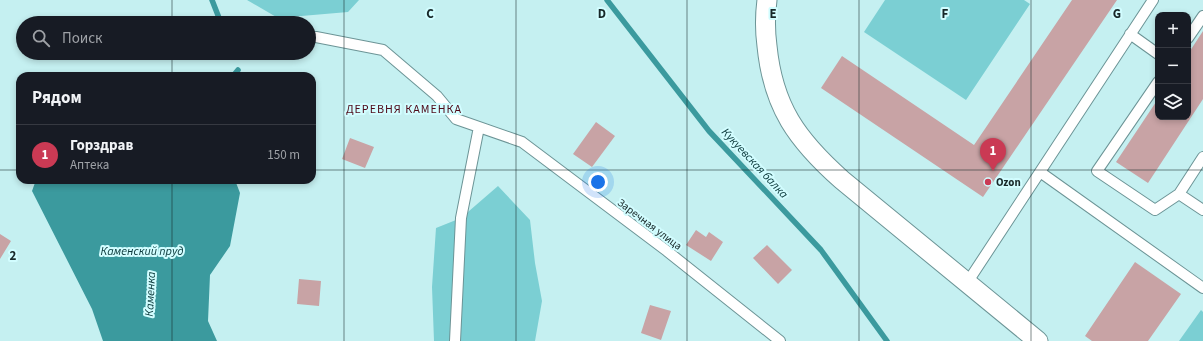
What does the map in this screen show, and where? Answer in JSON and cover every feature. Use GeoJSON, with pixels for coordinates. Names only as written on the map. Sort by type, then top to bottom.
{"type":"FeatureCollection","features":[{"type":"Feature","properties":{"kind":"street"},"geometry":{"type":"LineString","coordinates":[[767,0],[765,31],[768,61],[774,87],[784,112],[802,140],[818,159],[842,180],[1038,341]]}},
{"type":"Feature","properties":{"kind":"lane"},"geometry":{"type":"LineString","coordinates":[[968,283],[1153,0]]}},
{"type":"Feature","properties":{"kind":"lane"},"geometry":{"type":"LineString","coordinates":[[1191,34],[1203,16]]}},
{"type":"Feature","properties":{"kind":"lane"},"geometry":{"type":"LineString","coordinates":[[1130,34],[1155,52]]}},
{"type":"Feature","properties":{"kind":"lane","name":"Заречная улица"},"geometry":{"type":"LineString","coordinates":[[316,37],[383,50],[437,96],[456,120],[522,142],[667,251],[780,341]]}},
{"type":"Feature","properties":{"kind":"lane"},"geometry":{"type":"LineString","coordinates":[[1157,84],[1097,172],[1155,210],[1179,194],[1203,157]]}},
{"type":"Feature","properties":{"kind":"lane"},"geometry":{"type":"LineString","coordinates":[[455,341],[460,218],[479,127]]}},
{"type":"Feature","properties":{"kind":"lane"},"geometry":{"type":"LineString","coordinates":[[1040,172],[1203,288]]}},
{"type":"Feature","properties":{"kind":"lane"},"geometry":{"type":"LineString","coordinates":[[1179,194],[1203,210]]}},
{"type":"Feature","properties":{"kind":"shaded area"},"geometry":{"type":"Polygon","coordinates":[[[247,0],[359,0],[348,12],[301,16],[275,16],[247,0]]]}},
{"type":"Feature","properties":{"kind":"shaded area"},"geometry":{"type":"Polygon","coordinates":[[[885,0],[1024,0],[1030,4],[966,100],[864,32],[885,0]]]}},
{"type":"Feature","properties":{"kind":"shaded area"},"geometry":{"type":"Polygon","coordinates":[[[498,186],[530,220],[535,263],[542,301],[535,341],[434,341],[432,287],[436,228],[461,218],[498,186]]]}},
{"type":"Feature","properties":{"kind":"shaded area"},"geometry":{"type":"Polygon","coordinates":[[[1201,310],[1203,312],[1203,341],[1179,341],[1201,310]]]}},
{"type":"Feature","properties":{"kind":"water","name":"Каменский пруд"},"geometry":{"type":"Polygon","coordinates":[[[35,184],[237,184],[240,193],[230,246],[210,275],[208,321],[217,341],[103,341],[92,309],[32,191],[35,184]]]}},
{"type":"Feature","properties":{"kind":"building"},"geometry":{"type":"Polygon","coordinates":[[[1072,0],[1117,0],[983,197],[821,88],[842,56],[974,145],[1072,0]]]}},
{"type":"Feature","properties":{"kind":"building"},"geometry":{"type":"Polygon","coordinates":[[[1203,31],[1203,99],[1191,117],[1191,84],[1191,49],[1203,31]]]}},
{"type":"Feature","properties":{"kind":"building"},"geometry":{"type":"Polygon","coordinates":[[[1155,104],[1155,120],[1189,120],[1148,183],[1116,162],[1155,104]]]}},
{"type":"Feature","properties":{"kind":"building"},"geometry":{"type":"Polygon","coordinates":[[[596,122],[615,136],[592,167],[573,154],[596,122]]]}},
{"type":"Feature","properties":{"kind":"building"},"geometry":{"type":"Polygon","coordinates":[[[350,138],[374,147],[365,168],[342,159],[350,138]]]}},
{"type":"Feature","properties":{"kind":"building"},"geometry":{"type":"Polygon","coordinates":[[[696,230],[706,237],[709,232],[723,242],[711,261],[686,245],[696,230]]]}},
{"type":"Feature","properties":{"kind":"building"},"geometry":{"type":"Polygon","coordinates":[[[0,234],[11,241],[0,259],[0,234]]]}},
{"type":"Feature","properties":{"kind":"building"},"geometry":{"type":"Polygon","coordinates":[[[767,245],[792,270],[778,284],[753,258],[767,245]]]}},
{"type":"Feature","properties":{"kind":"building"},"geometry":{"type":"Polygon","coordinates":[[[1135,262],[1181,294],[1148,341],[1092,341],[1085,336],[1135,262]]]}},
{"type":"Feature","properties":{"kind":"building"},"geometry":{"type":"Polygon","coordinates":[[[299,279],[321,281],[319,306],[297,304],[299,279]]]}},
{"type":"Feature","properties":{"kind":"building"},"geometry":{"type":"Polygon","coordinates":[[[650,305],[671,311],[661,340],[641,333],[650,305]]]}},
{"type":"Feature","properties":{"kind":"waterway","name":"Каменка"},"geometry":{"type":"LineString","coordinates":[[212,0],[218,16]]}},
{"type":"Feature","properties":{"kind":"waterway","name":"Кукуевская балка"},"geometry":{"type":"LineString","coordinates":[[607,0],[709,131],[821,250],[887,341]]}},
{"type":"Feature","properties":{"kind":"place","name":"Горздрав"},"geometry":{"type":"Point","coordinates":[993,171]}},
{"type":"Feature","properties":{"kind":"place","name":"Ozon"},"geometry":{"type":"Point","coordinates":[988,182]}},
{"type":"Feature","properties":{"kind":"district","name":"ДЕРЕВНЯ КАМЕНКА"},"geometry":{"type":"Point","coordinates":[404,109]}}]}
